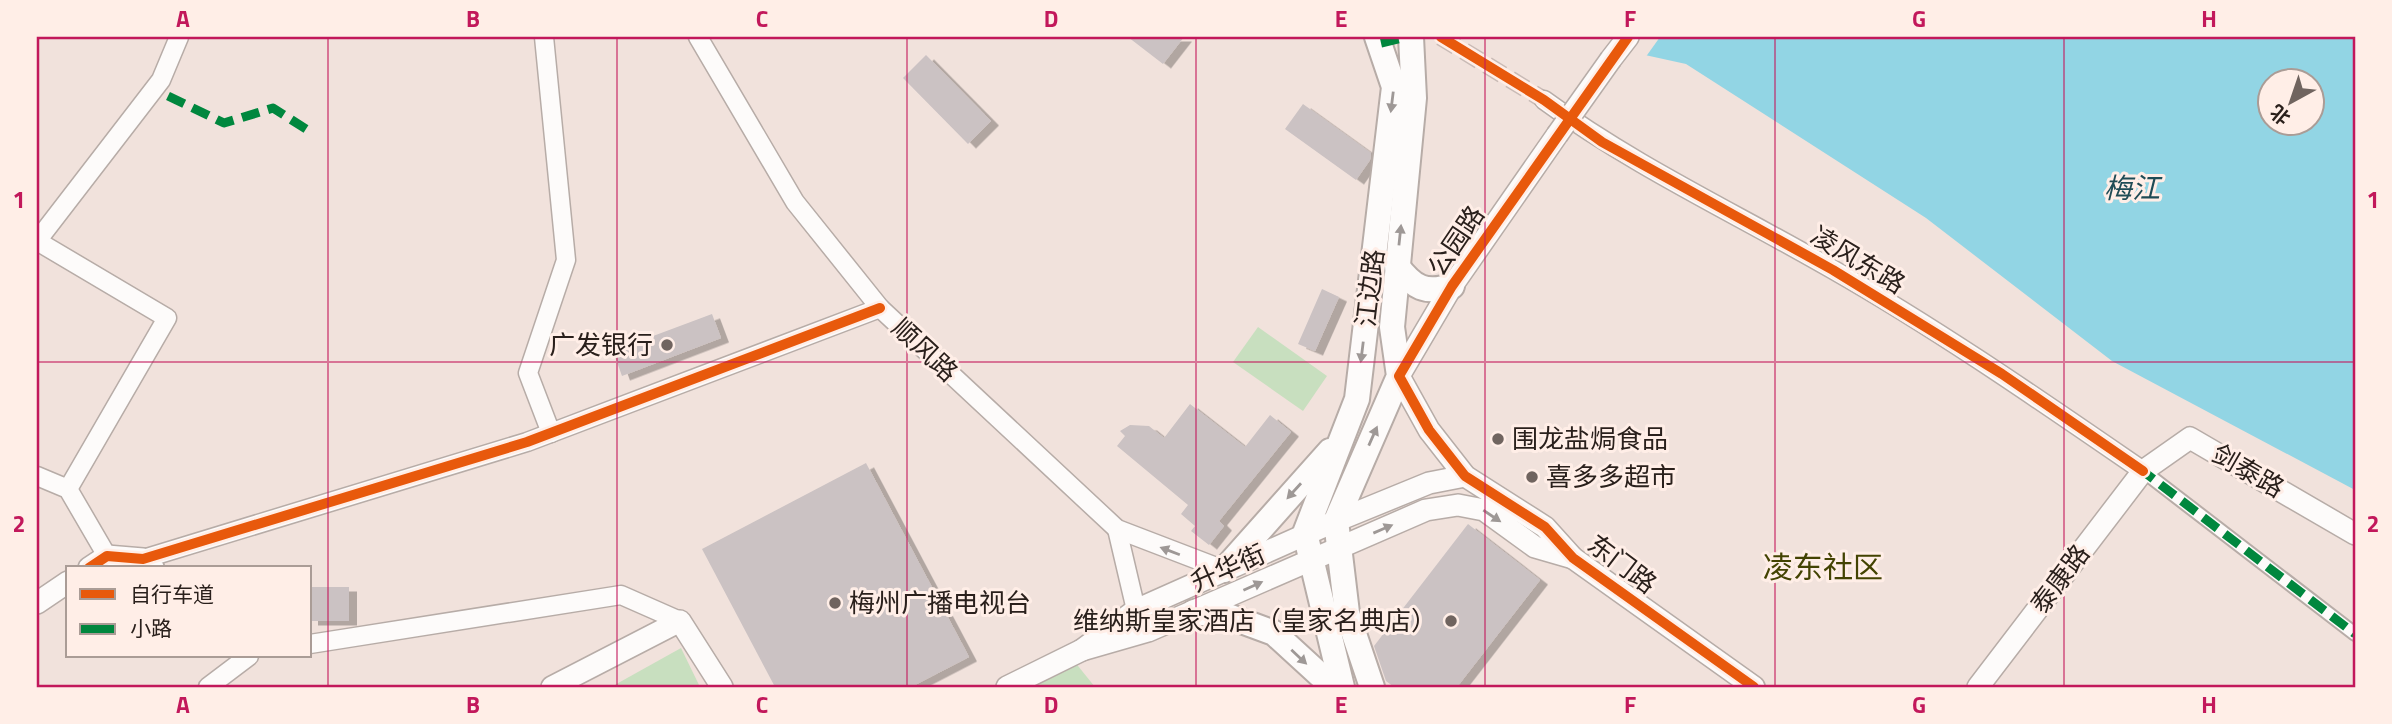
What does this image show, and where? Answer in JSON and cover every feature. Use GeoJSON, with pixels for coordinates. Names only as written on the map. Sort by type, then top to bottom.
{"type":"FeatureCollection","features":[{"type":"Feature","properties":{"kind":"main road","name":"江边路"},"geometry":{"type":"LineString","coordinates":[[1399,376],[1392,327],[1414,98],[1409,37]]}},
{"type":"Feature","properties":{"kind":"main road","name":"江边路"},"geometry":{"type":"LineString","coordinates":[[1305,533],[1357,399],[1394,87],[1379,40]]}},
{"type":"Feature","properties":{"kind":"main road"},"geometry":{"type":"LineString","coordinates":[[1397,266],[1408,280],[1420,288],[1435,291],[1452,286]]}},
{"type":"Feature","properties":{"kind":"main road","name":"公园路"},"geometry":{"type":"LineString","coordinates":[[1336,521],[1399,376]]}},
{"type":"Feature","properties":{"kind":"main road"},"geometry":{"type":"LineString","coordinates":[[1224,570],[1340,440]]}},
{"type":"Feature","properties":{"kind":"main road"},"geometry":{"type":"LineString","coordinates":[[1336,521],[1347,613],[1373,687]]}},
{"type":"Feature","properties":{"kind":"main road"},"geometry":{"type":"LineString","coordinates":[[1305,533],[1342,687]]}},
{"type":"Feature","properties":{"kind":"main road"},"geometry":{"type":"LineString","coordinates":[[1194,612],[1228,616],[1274,633],[1333,687]]}},
{"type":"Feature","properties":{"kind":"street"},"geometry":{"type":"LineString","coordinates":[[68,489],[167,318],[37,241],[161,80],[179,37]]}},
{"type":"Feature","properties":{"kind":"street"},"geometry":{"type":"LineString","coordinates":[[544,37],[566,260],[528,373],[551,433]]}},
{"type":"Feature","properties":{"kind":"street","name":"顺风路"},"geometry":{"type":"LineString","coordinates":[[698,37],[795,202],[880,308],[1117,529],[1224,570]]}},
{"type":"Feature","properties":{"kind":"street"},"geometry":{"type":"LineString","coordinates":[[1379,40],[1409,37]]}},
{"type":"Feature","properties":{"kind":"street","name":"公园路"},"geometry":{"type":"LineString","coordinates":[[1399,376],[1452,286],[1628,37]]}},
{"type":"Feature","properties":{"kind":"street","name":"凌风东路"},"geometry":{"type":"LineString","coordinates":[[1544,100],[1602,142],[1867,291],[2002,374],[2143,471],[2355,634]]}},
{"type":"Feature","properties":{"kind":"street"},"geometry":{"type":"LineString","coordinates":[[37,477],[68,489],[98,562],[149,563],[551,433],[880,308]]}},
{"type":"Feature","properties":{"kind":"street"},"geometry":{"type":"LineString","coordinates":[[1336,521],[1429,483],[1465,477],[1429,430],[1399,376]]}},
{"type":"Feature","properties":{"kind":"street","name":"剑泰路"},"geometry":{"type":"LineString","coordinates":[[2143,471],[2190,438],[2355,534]]}},
{"type":"Feature","properties":{"kind":"street","name":"泰康路"},"geometry":{"type":"LineString","coordinates":[[1978,687],[2143,471]]}},
{"type":"Feature","properties":{"kind":"street","name":"东门路"},"geometry":{"type":"LineString","coordinates":[[1465,477],[1545,527],[1573,558],[1754,687]]}},
{"type":"Feature","properties":{"kind":"street","name":"东门路"},"geometry":{"type":"LineString","coordinates":[[1311,561],[1426,510],[1458,505],[1484,510],[1535,547],[1573,558]]}},
{"type":"Feature","properties":{"kind":"street","name":"升华街"},"geometry":{"type":"LineString","coordinates":[[1082,650],[1136,610],[1336,521]]}},
{"type":"Feature","properties":{"kind":"street"},"geometry":{"type":"LineString","coordinates":[[1117,529],[1136,610]]}},
{"type":"Feature","properties":{"kind":"street","name":"升华街"},"geometry":{"type":"LineString","coordinates":[[1007,687],[1082,650],[1147,631],[1311,561]]}},
{"type":"Feature","properties":{"kind":"street"},"geometry":{"type":"LineString","coordinates":[[37,603],[66,583]]}},
{"type":"Feature","properties":{"kind":"street"},"geometry":{"type":"LineString","coordinates":[[312,643],[621,594],[680,621],[722,687]]}},
{"type":"Feature","properties":{"kind":"street"},"geometry":{"type":"LineString","coordinates":[[552,687],[680,621]]}},
{"type":"Feature","properties":{"kind":"street"},"geometry":{"type":"LineString","coordinates":[[208,687],[246,658]]}},
{"type":"Feature","properties":{"kind":"green space"},"geometry":{"type":"Polygon","coordinates":[[[1258,327],[1327,376],[1303,411],[1233,362],[1258,327]]]}},
{"type":"Feature","properties":{"kind":"green space"},"geometry":{"type":"Polygon","coordinates":[[[681,648],[700,687],[611,687],[681,648]]]}},
{"type":"Feature","properties":{"kind":"green space"},"geometry":{"type":"Polygon","coordinates":[[[1070,656],[1095,687],[1004,687],[1070,656]]]}},
{"type":"Feature","properties":{"kind":"water","name":"梅江"},"geometry":{"type":"Polygon","coordinates":[[[1601,37],[2355,37],[2355,490],[2112,361],[1926,218],[1686,64],[1645,55],[1601,37]]]}},
{"type":"Feature","properties":{"kind":"pier"},"geometry":{"type":"Polygon","coordinates":[[[1598,37],[1660,37],[1645,58],[1598,37]]]}},
{"type":"Feature","properties":{"kind":"building"},"geometry":{"type":"Polygon","coordinates":[[[1128,37],[1184,37],[1163,64],[1128,37]]]}},
{"type":"Feature","properties":{"kind":"building"},"geometry":{"type":"Polygon","coordinates":[[[926,55],[991,121],[968,144],[903,78],[926,55]]]}},
{"type":"Feature","properties":{"kind":"building"},"geometry":{"type":"Polygon","coordinates":[[[1303,104],[1371,153],[1370,160],[1356,180],[1285,129],[1303,104]]]}},
{"type":"Feature","properties":{"kind":"building"},"geometry":{"type":"Polygon","coordinates":[[[1322,289],[1339,297],[1315,351],[1298,344],[1322,289]]]}},
{"type":"Feature","properties":{"kind":"building","name":"广发银行"},"geometry":{"type":"Polygon","coordinates":[[[712,314],[721,338],[622,376],[613,351],[712,314]]]}},
{"type":"Feature","properties":{"kind":"building"},"geometry":{"type":"Polygon","coordinates":[[[1190,404],[1245,447],[1270,415],[1291,432],[1219,521],[1224,526],[1209,545],[1191,531],[1195,526],[1181,514],[1188,505],[1117,446],[1125,436],[1120,431],[1130,425],[1149,426],[1164,438],[1190,404]]]}},
{"type":"Feature","properties":{"kind":"building","name":"梅州广播电视台"},"geometry":{"type":"Polygon","coordinates":[[[866,463],[969,657],[911,687],[775,687],[702,549],[866,463]]]}},
{"type":"Feature","properties":{"kind":"building","name":"维纳斯皇家酒店（皇家名典店）"},"geometry":{"type":"Polygon","coordinates":[[[1468,524],[1540,580],[1457,687],[1394,687],[1386,681],[1374,646],[1468,524]]]}},
{"type":"Feature","properties":{"kind":"building"},"geometry":{"type":"Polygon","coordinates":[[[312,587],[349,587],[349,621],[312,621],[312,587]]]}},
{"type":"Feature","properties":{"kind":"tunnel"},"geometry":{"type":"LineString","coordinates":[[1441,37],[1544,100]]}},
{"type":"Feature","properties":{"kind":"marked path"},"geometry":{"type":"LineString","coordinates":[[1381,43],[1407,37]]}},
{"type":"Feature","properties":{"kind":"marked path"},"geometry":{"type":"LineString","coordinates":[[168,96],[224,123],[273,108],[306,129]]}},
{"type":"Feature","properties":{"kind":"marked path"},"geometry":{"type":"LineString","coordinates":[[2139,468],[2355,634]]}},
{"type":"Feature","properties":{"kind":"cycle path"},"geometry":{"type":"LineString","coordinates":[[1441,37],[1544,100],[1602,142],[1833,270],[2002,374],[2143,471]]}},
{"type":"Feature","properties":{"kind":"cycle path"},"geometry":{"type":"LineString","coordinates":[[1628,37],[1452,286],[1399,376],[1429,430],[1465,476],[1545,527],[1573,558],[1754,687]]}},
{"type":"Feature","properties":{"kind":"cycle path"},"geometry":{"type":"LineString","coordinates":[[92,566],[107,556],[143,559],[527,442],[880,308]]}},
{"type":"Feature","properties":{"kind":"place","name":"广发银行"},"geometry":{"type":"Point","coordinates":[667,345]}},
{"type":"Feature","properties":{"kind":"place","name":"围龙盐焗食品"},"geometry":{"type":"Point","coordinates":[1498,439]}},
{"type":"Feature","properties":{"kind":"place","name":"喜多多超市"},"geometry":{"type":"Point","coordinates":[1532,477]}},
{"type":"Feature","properties":{"kind":"place","name":"梅州广播电视台"},"geometry":{"type":"Point","coordinates":[835,603]}},
{"type":"Feature","properties":{"kind":"place","name":"维纳斯皇家酒店（皇家名典店）"},"geometry":{"type":"Point","coordinates":[1451,621]}},
{"type":"Feature","properties":{"kind":"district","name":"凌东社区"},"geometry":{"type":"Point","coordinates":[1823,568]}}]}
